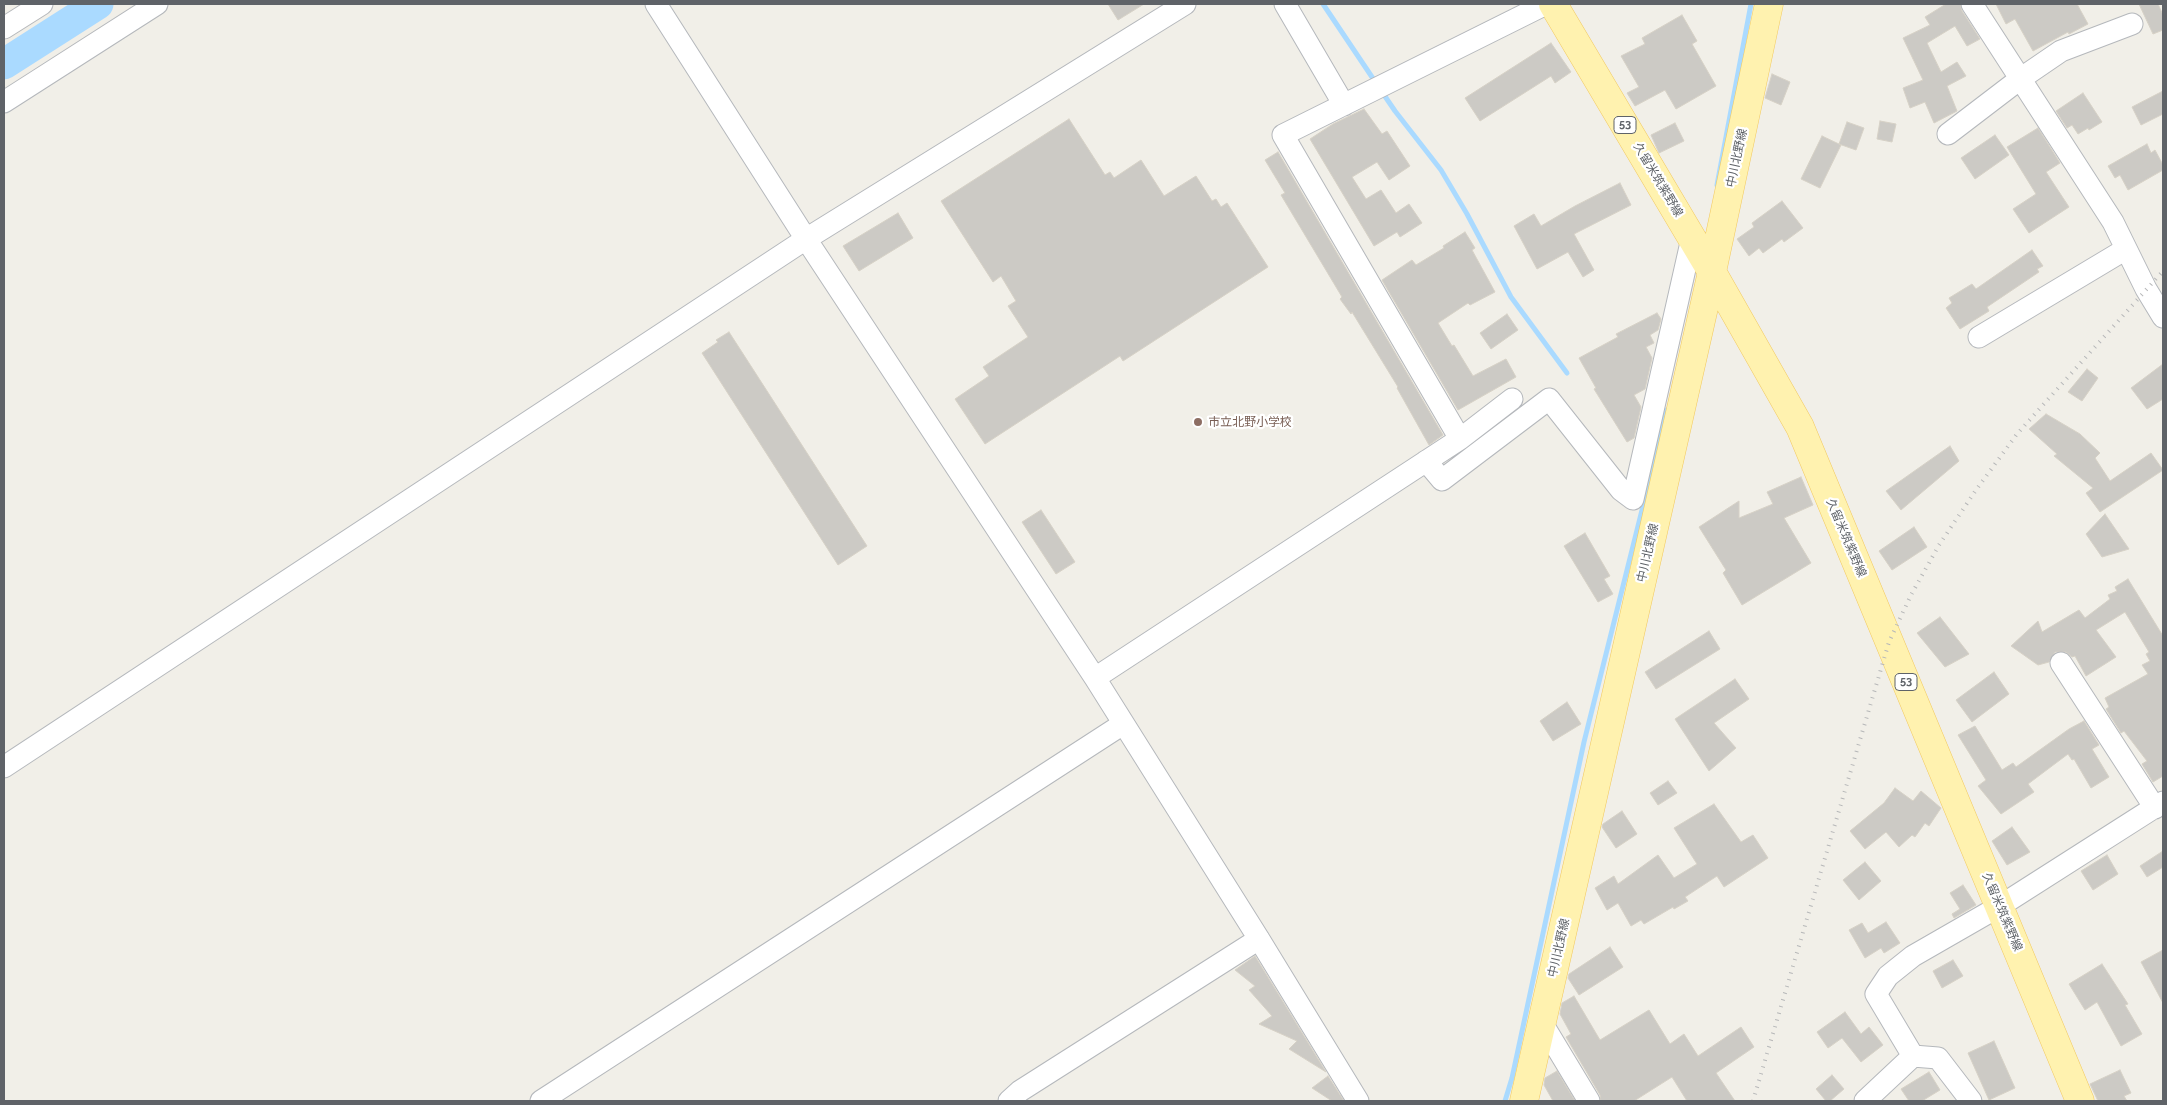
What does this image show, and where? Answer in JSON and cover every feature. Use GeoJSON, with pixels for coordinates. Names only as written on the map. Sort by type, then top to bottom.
{"type":"FeatureCollection","features":[{"type":"Feature","properties":{"kind":"main road","name":"久留米筑紫野線"},"geometry":{"type":"LineString","coordinates":[[1553,4],[1695,242],[1800,428],[2080,1101]]}},
{"type":"Feature","properties":{"kind":"main road","name":"中川北野線"},"geometry":{"type":"LineString","coordinates":[[1524,1101],[1712,272],[1769,4]]}},
{"type":"Feature","properties":{"kind":"street"},"geometry":{"type":"LineString","coordinates":[[4,28],[42,4]]}},
{"type":"Feature","properties":{"kind":"street"},"geometry":{"type":"LineString","coordinates":[[4,102],[157,4]]}},
{"type":"Feature","properties":{"kind":"street"},"geometry":{"type":"LineString","coordinates":[[656,4],[806,239],[1095,678],[1358,1101]]}},
{"type":"Feature","properties":{"kind":"street"},"geometry":{"type":"LineString","coordinates":[[4,767],[806,239],[1185,4]]}},
{"type":"Feature","properties":{"kind":"street"},"geometry":{"type":"LineString","coordinates":[[1285,4],[1344,105]]}},
{"type":"Feature","properties":{"kind":"street"},"geometry":{"type":"LineString","coordinates":[[1460,439],[1283,135],[1546,4]]}},
{"type":"Feature","properties":{"kind":"street"},"geometry":{"type":"LineString","coordinates":[[1972,4],[2113,222],[2126,249],[2161,306]]}},
{"type":"Feature","properties":{"kind":"street"},"geometry":{"type":"LineString","coordinates":[[1948,134],[2020,79],[2061,51],[2132,24]]}},
{"type":"Feature","properties":{"kind":"street"},"geometry":{"type":"LineString","coordinates":[[1426,461],[1442,480],[1549,399],[1621,490],[1633,498],[1695,242]]}},
{"type":"Feature","properties":{"kind":"street"},"geometry":{"type":"LineString","coordinates":[[1979,337],[2126,249]]}},
{"type":"Feature","properties":{"kind":"street"},"geometry":{"type":"LineString","coordinates":[[1095,678],[1460,439],[1512,398]]}},
{"type":"Feature","properties":{"kind":"street"},"geometry":{"type":"LineString","coordinates":[[1913,1056],[1876,994],[1888,976],[1913,956],[2000,906],[2159,805],[2061,663]]}},
{"type":"Feature","properties":{"kind":"street"},"geometry":{"type":"LineString","coordinates":[[541,1101],[1123,724]]}},
{"type":"Feature","properties":{"kind":"street"},"geometry":{"type":"LineString","coordinates":[[1009,1101],[1020,1091],[1259,939]]}},
{"type":"Feature","properties":{"kind":"street"},"geometry":{"type":"LineString","coordinates":[[1542,1023],[1589,1101]]}},
{"type":"Feature","properties":{"kind":"street"},"geometry":{"type":"LineString","coordinates":[[1865,1101],[1913,1056],[1938,1058],[1971,1101]]}},
{"type":"Feature","properties":{"kind":"building"},"geometry":{"type":"Polygon","coordinates":[[[1108,4],[1144,4],[1118,20],[1108,4]]]}},
{"type":"Feature","properties":{"kind":"building"},"geometry":{"type":"Polygon","coordinates":[[[1946,4],[1960,4],[1962,11],[1980,39],[1967,46],[1955,26],[1927,43],[1941,72],[1957,62],[1966,76],[1947,86],[1957,111],[1934,123],[1925,102],[1910,108],[1903,88],[1923,80],[1903,38],[1930,25],[1925,17],[1946,4]]]}},
{"type":"Feature","properties":{"kind":"building"},"geometry":{"type":"Polygon","coordinates":[[[1996,4],[2077,4],[2088,24],[2069,34],[2068,32],[2033,51],[2015,19],[2006,24],[1996,4]]]}},
{"type":"Feature","properties":{"kind":"building"},"geometry":{"type":"Polygon","coordinates":[[[2139,4],[2158,4],[2163,15],[2163,30],[2153,34],[2139,4]]]}},
{"type":"Feature","properties":{"kind":"building"},"geometry":{"type":"Polygon","coordinates":[[[1682,15],[1697,41],[1692,44],[1716,86],[1676,109],[1665,90],[1635,106],[1627,93],[1639,87],[1621,56],[1645,44],[1642,38],[1682,15]]]}},
{"type":"Feature","properties":{"kind":"building"},"geometry":{"type":"Polygon","coordinates":[[[1551,43],[1571,72],[1555,83],[1551,76],[1480,121],[1465,98],[1551,43]]]}},
{"type":"Feature","properties":{"kind":"building"},"geometry":{"type":"Polygon","coordinates":[[[1772,74],[1790,82],[1781,105],[1765,98],[1772,74]]]}},
{"type":"Feature","properties":{"kind":"building"},"geometry":{"type":"Polygon","coordinates":[[[2163,91],[2163,114],[2141,125],[2132,107],[2163,91]]]}},
{"type":"Feature","properties":{"kind":"building"},"geometry":{"type":"Polygon","coordinates":[[[2083,93],[2102,122],[2078,134],[2072,125],[2067,128],[2056,111],[2083,93]]]}},
{"type":"Feature","properties":{"kind":"building"},"geometry":{"type":"Polygon","coordinates":[[[1364,109],[1382,134],[1387,131],[1410,166],[1389,180],[1377,162],[1352,177],[1366,199],[1381,190],[1396,213],[1409,204],[1422,223],[1400,237],[1397,232],[1374,246],[1310,139],[1333,124],[1364,109]]]}},
{"type":"Feature","properties":{"kind":"building"},"geometry":{"type":"Polygon","coordinates":[[[1069,119],[1105,175],[1110,172],[1114,178],[1141,160],[1164,196],[1196,176],[1212,201],[1216,199],[1221,207],[1227,203],[1268,267],[1123,361],[1120,356],[985,444],[955,399],[989,376],[983,367],[1028,337],[1008,306],[1016,301],[1001,276],[993,282],[941,201],[1069,119]]]}},
{"type":"Feature","properties":{"kind":"building"},"geometry":{"type":"Polygon","coordinates":[[[1880,121],[1896,124],[1892,142],[1877,139],[1880,121]]]}},
{"type":"Feature","properties":{"kind":"building"},"geometry":{"type":"Polygon","coordinates":[[[1847,122],[1864,128],[1856,150],[1839,144],[1847,122]]]}},
{"type":"Feature","properties":{"kind":"building"},"geometry":{"type":"Polygon","coordinates":[[[1675,123],[1684,141],[1659,153],[1651,135],[1675,123]]]}},
{"type":"Feature","properties":{"kind":"building"},"geometry":{"type":"Polygon","coordinates":[[[2038,128],[2060,163],[2046,172],[2069,207],[2029,233],[2013,209],[2036,194],[2007,147],[2038,128]]]}},
{"type":"Feature","properties":{"kind":"building"},"geometry":{"type":"Polygon","coordinates":[[[1995,135],[2009,155],[1975,179],[1961,158],[1995,135]]]}},
{"type":"Feature","properties":{"kind":"building"},"geometry":{"type":"Polygon","coordinates":[[[1822,136],[1841,145],[1820,188],[1801,179],[1822,136]]]}},
{"type":"Feature","properties":{"kind":"building"},"geometry":{"type":"Polygon","coordinates":[[[2147,144],[2151,153],[2155,150],[2163,165],[2163,170],[2128,190],[2120,175],[2115,178],[2108,166],[2147,144]]]}},
{"type":"Feature","properties":{"kind":"building"},"geometry":{"type":"Polygon","coordinates":[[[1278,152],[1443,435],[1429,445],[1398,387],[1352,312],[1351,314],[1340,299],[1342,297],[1281,195],[1285,193],[1265,160],[1278,152]]]}},
{"type":"Feature","properties":{"kind":"building"},"geometry":{"type":"Polygon","coordinates":[[[1620,183],[1631,205],[1574,234],[1594,270],[1583,277],[1568,252],[1537,269],[1514,226],[1534,214],[1541,226],[1620,183]]]}},
{"type":"Feature","properties":{"kind":"building"},"geometry":{"type":"Polygon","coordinates":[[[1782,201],[1803,228],[1784,242],[1782,239],[1763,253],[1759,248],[1749,256],[1737,239],[1754,227],[1752,223],[1782,201]]]}},
{"type":"Feature","properties":{"kind":"building"},"geometry":{"type":"Polygon","coordinates":[[[898,213],[913,238],[859,271],[843,246],[898,213]]]}},
{"type":"Feature","properties":{"kind":"building"},"geometry":{"type":"Polygon","coordinates":[[[1465,232],[1475,248],[1472,250],[1495,292],[1470,305],[1468,303],[1438,323],[1473,376],[1506,359],[1516,377],[1458,410],[1382,280],[1412,260],[1416,265],[1444,248],[1443,246],[1465,232]]]}},
{"type":"Feature","properties":{"kind":"building"},"geometry":{"type":"Polygon","coordinates":[[[2032,250],[2043,266],[2037,269],[2039,272],[1987,307],[1989,311],[1960,329],[1946,308],[1952,303],[1949,298],[1972,284],[1976,289],[2032,250]]]}},
{"type":"Feature","properties":{"kind":"building"},"geometry":{"type":"Polygon","coordinates":[[[1657,313],[1661,319],[1658,330],[1650,335],[1654,343],[1646,347],[1652,358],[1645,389],[1634,395],[1641,407],[1634,438],[1627,442],[1594,389],[1596,388],[1579,358],[1618,337],[1616,334],[1657,313]]]}},
{"type":"Feature","properties":{"kind":"building"},"geometry":{"type":"Polygon","coordinates":[[[1507,314],[1518,330],[1491,349],[1480,333],[1507,314]]]}},
{"type":"Feature","properties":{"kind":"building"},"geometry":{"type":"Polygon","coordinates":[[[729,332],[867,546],[838,565],[702,353],[718,342],[716,340],[729,332]]]}},
{"type":"Feature","properties":{"kind":"building"},"geometry":{"type":"Polygon","coordinates":[[[2163,364],[2163,399],[2147,409],[2131,388],[2163,364]]]}},
{"type":"Feature","properties":{"kind":"building"},"geometry":{"type":"Polygon","coordinates":[[[2087,369],[2098,378],[2082,401],[2068,392],[2087,369]]]}},
{"type":"Feature","properties":{"kind":"building"},"geometry":{"type":"Polygon","coordinates":[[[2046,414],[2080,434],[2100,453],[2095,458],[2110,481],[2151,453],[2163,470],[2100,512],[2086,493],[2093,488],[2054,456],[2057,454],[2029,429],[2046,414]]]}},
{"type":"Feature","properties":{"kind":"building"},"geometry":{"type":"Polygon","coordinates":[[[1950,446],[1959,461],[1901,510],[1886,491],[1950,446]]]}},
{"type":"Feature","properties":{"kind":"building"},"geometry":{"type":"Polygon","coordinates":[[[1801,477],[1813,505],[1784,518],[1811,563],[1742,605],[1723,573],[1726,570],[1699,527],[1739,501],[1739,518],[1773,504],[1767,492],[1801,477]]]}},
{"type":"Feature","properties":{"kind":"building"},"geometry":{"type":"Polygon","coordinates":[[[1041,510],[1075,562],[1056,574],[1022,522],[1041,510]]]}},
{"type":"Feature","properties":{"kind":"building"},"geometry":{"type":"Polygon","coordinates":[[[2105,514],[2129,549],[2102,557],[2086,534],[2105,514]]]}},
{"type":"Feature","properties":{"kind":"building"},"geometry":{"type":"Polygon","coordinates":[[[1914,527],[1927,547],[1892,570],[1879,551],[1914,527]]]}},
{"type":"Feature","properties":{"kind":"building"},"geometry":{"type":"Polygon","coordinates":[[[1585,533],[1610,576],[1604,579],[1613,594],[1598,602],[1564,546],[1585,533]]]}},
{"type":"Feature","properties":{"kind":"building"},"geometry":{"type":"Polygon","coordinates":[[[2128,579],[2163,636],[2163,776],[2153,782],[2142,764],[2147,761],[2124,731],[2121,733],[2106,709],[2109,707],[2105,698],[2148,674],[2142,665],[2150,661],[2146,654],[2149,652],[2125,612],[2096,630],[2116,657],[2086,676],[2075,656],[2072,657],[2066,652],[2055,652],[2049,662],[2038,665],[2011,646],[2038,621],[2042,632],[2079,610],[2085,618],[2110,599],[2108,595],[2117,591],[2115,587],[2128,579]]]}},
{"type":"Feature","properties":{"kind":"building"},"geometry":{"type":"Polygon","coordinates":[[[1940,617],[1969,654],[1945,667],[1917,633],[1940,617]]]}},
{"type":"Feature","properties":{"kind":"building"},"geometry":{"type":"Polygon","coordinates":[[[1709,631],[1720,649],[1656,689],[1645,672],[1709,631]]]}},
{"type":"Feature","properties":{"kind":"building"},"geometry":{"type":"Polygon","coordinates":[[[1994,672],[2009,694],[1972,722],[1956,700],[1994,672]]]}},
{"type":"Feature","properties":{"kind":"building"},"geometry":{"type":"Polygon","coordinates":[[[1735,679],[1749,699],[1714,723],[1736,748],[1709,771],[1675,719],[1735,679]]]}},
{"type":"Feature","properties":{"kind":"building"},"geometry":{"type":"Polygon","coordinates":[[[1567,702],[1581,724],[1553,741],[1540,721],[1567,702]]]}},
{"type":"Feature","properties":{"kind":"building"},"geometry":{"type":"Polygon","coordinates":[[[2084,721],[2099,745],[2092,749],[2109,777],[2091,788],[2074,759],[2072,760],[2068,754],[2028,784],[2034,792],[2001,814],[1978,786],[1986,780],[1958,735],[1975,726],[2002,770],[2013,763],[2016,767],[2069,729],[2084,721]]]}},
{"type":"Feature","properties":{"kind":"building"},"geometry":{"type":"Polygon","coordinates":[[[1668,781],[1677,793],[1658,805],[1650,793],[1668,781]]]}},
{"type":"Feature","properties":{"kind":"building"},"geometry":{"type":"Polygon","coordinates":[[[1895,788],[1913,801],[1921,791],[1941,808],[1929,826],[1925,823],[1915,837],[1912,835],[1899,847],[1886,832],[1865,849],[1850,831],[1884,803],[1895,788]]]}},
{"type":"Feature","properties":{"kind":"building"},"geometry":{"type":"Polygon","coordinates":[[[1714,804],[1741,842],[1753,835],[1768,858],[1724,887],[1717,876],[1685,897],[1688,901],[1674,909],[1673,907],[1644,924],[1641,920],[1631,926],[1618,903],[1607,910],[1595,888],[1614,876],[1618,884],[1658,855],[1674,878],[1697,864],[1674,828],[1714,804]]]}},
{"type":"Feature","properties":{"kind":"building"},"geometry":{"type":"Polygon","coordinates":[[[1622,811],[1637,834],[1616,848],[1602,827],[1603,824],[1622,811]]]}},
{"type":"Feature","properties":{"kind":"building"},"geometry":{"type":"Polygon","coordinates":[[[2012,827],[2030,852],[2007,865],[1992,841],[2012,827]]]}},
{"type":"Feature","properties":{"kind":"building"},"geometry":{"type":"Polygon","coordinates":[[[2163,851],[2163,867],[2147,877],[2140,866],[2163,851]]]}},
{"type":"Feature","properties":{"kind":"building"},"geometry":{"type":"Polygon","coordinates":[[[2107,855],[2118,874],[2093,890],[2081,871],[2107,855]]]}},
{"type":"Feature","properties":{"kind":"building"},"geometry":{"type":"Polygon","coordinates":[[[1865,862],[1881,881],[1859,900],[1843,880],[1865,862]]]}},
{"type":"Feature","properties":{"kind":"building"},"geometry":{"type":"Polygon","coordinates":[[[1963,885],[1976,905],[1954,918],[1952,914],[1960,909],[1950,893],[1963,885]]]}},
{"type":"Feature","properties":{"kind":"building"},"geometry":{"type":"Polygon","coordinates":[[[1886,922],[1900,943],[1884,953],[1881,948],[1865,958],[1849,930],[1862,923],[1868,933],[1886,922]]]}},
{"type":"Feature","properties":{"kind":"building"},"geometry":{"type":"Polygon","coordinates":[[[1610,947],[1623,967],[1579,995],[1568,978],[1569,974],[1610,947]]]}},
{"type":"Feature","properties":{"kind":"building"},"geometry":{"type":"Polygon","coordinates":[[[2163,950],[2163,1003],[2141,962],[2163,950]]]}},
{"type":"Feature","properties":{"kind":"building"},"geometry":{"type":"Polygon","coordinates":[[[1255,956],[1326,1072],[1289,1049],[1297,1041],[1259,1024],[1272,1016],[1249,990],[1255,986],[1235,970],[1255,956]]]}},
{"type":"Feature","properties":{"kind":"building"},"geometry":{"type":"Polygon","coordinates":[[[1953,960],[1963,976],[1942,988],[1933,971],[1953,960]]]}},
{"type":"Feature","properties":{"kind":"building"},"geometry":{"type":"Polygon","coordinates":[[[2102,964],[2128,1004],[2125,1005],[2142,1034],[2121,1046],[2097,1002],[2085,1010],[2069,984],[2102,964]]]}},
{"type":"Feature","properties":{"kind":"building"},"geometry":{"type":"Polygon","coordinates":[[[1574,996],[1600,1040],[1649,1010],[1670,1044],[1684,1034],[1698,1056],[1741,1027],[1754,1047],[1716,1073],[1735,1101],[1687,1101],[1672,1077],[1634,1101],[1601,1101],[1600,1095],[1566,1037],[1571,1034],[1560,1014],[1562,1003],[1574,996]]]}},
{"type":"Feature","properties":{"kind":"building"},"geometry":{"type":"Polygon","coordinates":[[[1845,1012],[1861,1034],[1869,1027],[1883,1045],[1861,1062],[1842,1038],[1828,1048],[1817,1032],[1845,1012]]]}},
{"type":"Feature","properties":{"kind":"building"},"geometry":{"type":"Polygon","coordinates":[[[1994,1041],[2015,1088],[1989,1100],[1968,1053],[1994,1041]]]}},
{"type":"Feature","properties":{"kind":"building"},"geometry":{"type":"Polygon","coordinates":[[[2120,1070],[2131,1093],[2124,1096],[2127,1101],[2098,1101],[2090,1084],[2120,1070]]]}},
{"type":"Feature","properties":{"kind":"building"},"geometry":{"type":"Polygon","coordinates":[[[1557,1071],[1575,1101],[1553,1101],[1544,1085],[1545,1078],[1557,1071]]]}},
{"type":"Feature","properties":{"kind":"building"},"geometry":{"type":"Polygon","coordinates":[[[1929,1072],[1940,1090],[1922,1101],[1909,1101],[1901,1089],[1929,1072]]]}},
{"type":"Feature","properties":{"kind":"building"},"geometry":{"type":"Polygon","coordinates":[[[1832,1075],[1844,1089],[1830,1101],[1826,1101],[1816,1089],[1832,1075]]]}},
{"type":"Feature","properties":{"kind":"building"},"geometry":{"type":"Polygon","coordinates":[[[1328,1076],[1344,1101],[1332,1101],[1312,1088],[1328,1076]]]}},
{"type":"Feature","properties":{"kind":"waterway"},"geometry":{"type":"LineString","coordinates":[[4,64],[98,4]]}},
{"type":"Feature","properties":{"kind":"waterway"},"geometry":{"type":"LineString","coordinates":[[1323,4],[1376,83]]}},
{"type":"Feature","properties":{"kind":"waterway"},"geometry":{"type":"LineString","coordinates":[[1717,185],[1751,4]]}},
{"type":"Feature","properties":{"kind":"waterway"},"geometry":{"type":"LineString","coordinates":[[1382,92],[1441,170],[1467,214],[1511,297],[1567,373]]}},
{"type":"Feature","properties":{"kind":"waterway"},"geometry":{"type":"LineString","coordinates":[[1505,1101],[1512,1078],[1584,742],[1667,410]]}},
{"type":"Feature","properties":{"kind":"railway"},"geometry":{"type":"LineString","coordinates":[[1753,1101],[1889,642],[1911,595],[1939,545],[2017,434],[2163,271]]}},
{"type":"Feature","properties":{"kind":"place","name":"市立北野小学校"},"geometry":{"type":"Point","coordinates":[1198,422]}}]}
